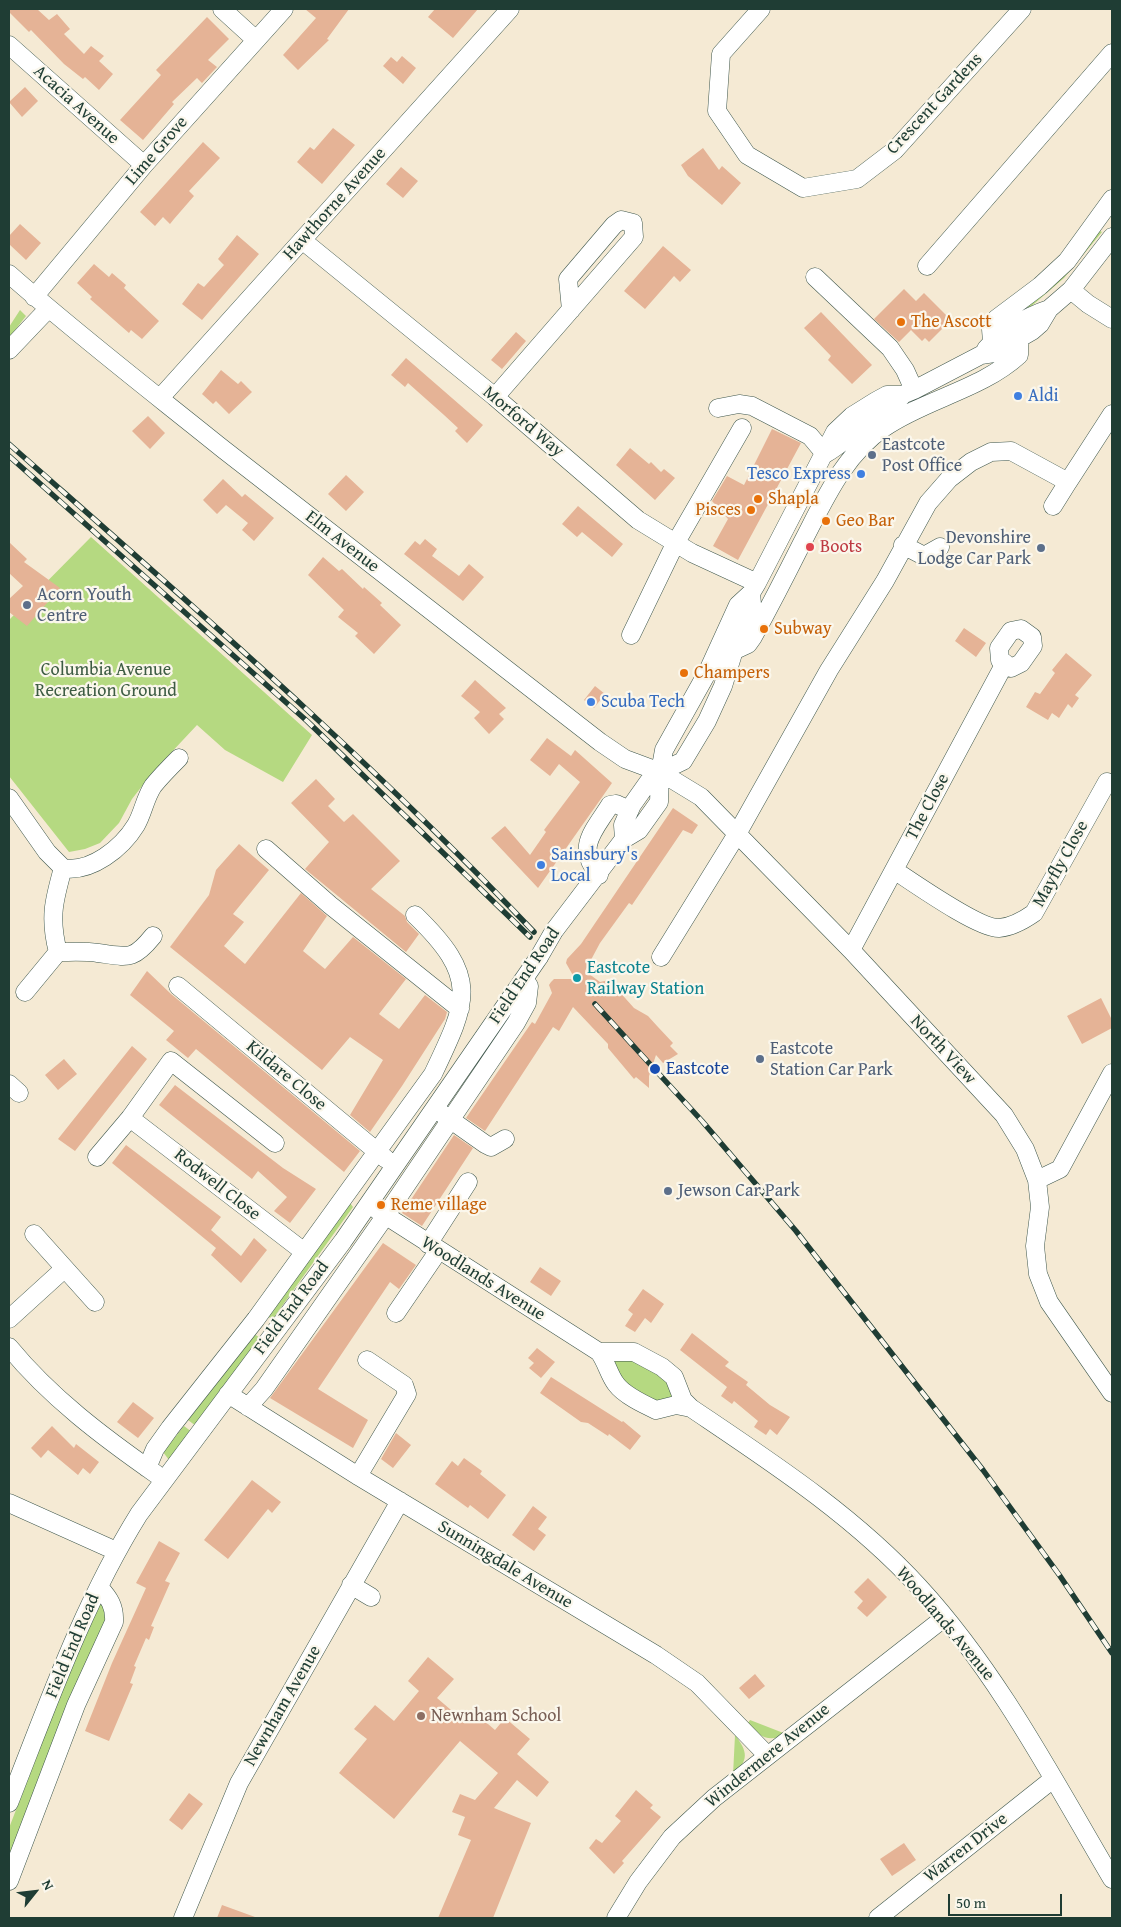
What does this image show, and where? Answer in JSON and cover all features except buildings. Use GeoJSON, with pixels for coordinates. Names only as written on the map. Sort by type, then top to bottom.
{"type":"FeatureCollection","features":[{"type":"Feature","properties":{"kind":"street"},"geometry":{"type":"LineString","coordinates":[[222,9],[256,40]]}},
{"type":"Feature","properties":{"kind":"street","name":"Lime Grove"},"geometry":{"type":"LineString","coordinates":[[34,297],[144,165],[284,9]]}},
{"type":"Feature","properties":{"kind":"street","name":"Hawthorne Avenue"},"geometry":{"type":"LineString","coordinates":[[160,398],[510,9]]}},
{"type":"Feature","properties":{"kind":"street","name":"Crescent Gardens"},"geometry":{"type":"LineString","coordinates":[[761,9],[721,54],[717,111],[746,155],[803,188],[857,179],[895,150],[1022,9]]}},
{"type":"Feature","properties":{"kind":"street","name":"Acacia Avenue"},"geometry":{"type":"LineString","coordinates":[[9,45],[144,165]]}},
{"type":"Feature","properties":{"kind":"street"},"geometry":{"type":"LineString","coordinates":[[927,266],[1112,53]]}},
{"type":"Feature","properties":{"kind":"street"},"geometry":{"type":"LineString","coordinates":[[987,348],[991,329],[996,319],[1053,276],[1110,208]]}},
{"type":"Feature","properties":{"kind":"street"},"geometry":{"type":"LineString","coordinates":[[495,397],[571,310],[634,237],[633,223],[621,220],[614,225],[575,268],[568,279],[571,310]]}},
{"type":"Feature","properties":{"kind":"street","name":"Field End Road"},"geometry":{"type":"LineString","coordinates":[[987,348],[994,353],[1040,324],[1049,309],[1071,290],[1112,238]]}},
{"type":"Feature","properties":{"kind":"street","name":"Morford Way"},"geometry":{"type":"LineString","coordinates":[[302,240],[495,397],[638,520],[675,544],[754,588]]}},
{"type":"Feature","properties":{"kind":"street","name":"Elm Avenue"},"geometry":{"type":"LineString","coordinates":[[9,274],[48,309],[398,587],[600,742],[626,759],[660,772]]}},
{"type":"Feature","properties":{"kind":"street"},"geometry":{"type":"LineString","coordinates":[[815,277],[890,348],[905,370],[908,393]]}},
{"type":"Feature","properties":{"kind":"street"},"geometry":{"type":"LineString","coordinates":[[1071,290],[1088,304],[1112,319]]}},
{"type":"Feature","properties":{"kind":"street"},"geometry":{"type":"LineString","coordinates":[[9,350],[48,309]]}},
{"type":"Feature","properties":{"kind":"street","name":"Field End Road"},"geometry":{"type":"LineString","coordinates":[[825,454],[888,416],[908,393],[987,348],[1033,314],[1049,309]]}},
{"type":"Feature","properties":{"kind":"street"},"geometry":{"type":"LineString","coordinates":[[735,650],[748,644],[753,638],[845,466],[888,416],[960,390],[1011,362],[1019,355],[1019,339]]}},
{"type":"Feature","properties":{"kind":"street","name":"Field End Road"},"geometry":{"type":"LineString","coordinates":[[11,1791],[84,1614],[116,1551],[163,1479],[228,1394],[272,1332],[318,1274],[433,1112],[524,979],[554,931],[624,839],[639,830],[659,802],[660,772],[664,750],[708,673],[738,605],[754,588],[835,432],[852,416],[887,395],[908,393]]}},
{"type":"Feature","properties":{"kind":"street"},"geometry":{"type":"LineString","coordinates":[[718,408],[739,404],[752,406],[810,436],[825,454]]}},
{"type":"Feature","properties":{"kind":"street"},"geometry":{"type":"LineString","coordinates":[[1053,506],[1112,414]]}},
{"type":"Feature","properties":{"kind":"street"},"geometry":{"type":"LineString","coordinates":[[631,635],[675,544],[742,428]]}},
{"type":"Feature","properties":{"kind":"street"},"geometry":{"type":"LineString","coordinates":[[661,957],[737,834],[829,670],[885,582],[906,540],[928,503],[949,479],[971,462],[991,452],[1011,450],[1068,482]]}},
{"type":"Feature","properties":{"kind":"street"},"geometry":{"type":"LineString","coordinates":[[775,550],[794,559]]}},
{"type":"Feature","properties":{"kind":"street","name":"Field End Road"},"geometry":{"type":"LineString","coordinates":[[624,839],[623,825],[629,810],[649,781],[660,772],[683,761],[719,697],[752,604],[754,588]]}},
{"type":"Feature","properties":{"kind":"street","name":"The Close"},"geometry":{"type":"LineString","coordinates":[[851,950],[1005,663]]}},
{"type":"Feature","properties":{"kind":"street"},"geometry":{"type":"LineString","coordinates":[[9,798],[47,852],[63,868],[87,866],[113,850],[136,825],[152,787],[180,758]]}},
{"type":"Feature","properties":{"kind":"street","name":"North View"},"geometry":{"type":"LineString","coordinates":[[660,772],[696,794],[737,834],[851,950],[1004,1115],[1026,1149],[1037,1180],[1040,1207],[1035,1246],[1038,1274],[1049,1302],[1112,1393]]}},
{"type":"Feature","properties":{"kind":"street","name":"Mayfly Close"},"geometry":{"type":"LineString","coordinates":[[894,870],[979,923],[998,928],[1019,922],[1034,913],[1107,782]]}},
{"type":"Feature","properties":{"kind":"street"},"geometry":{"type":"LineString","coordinates":[[598,875],[590,865],[586,848],[589,840],[610,805],[616,804],[629,810]]}},
{"type":"Feature","properties":{"kind":"street"},"geometry":{"type":"LineString","coordinates":[[266,849],[330,905],[460,1009]]}},
{"type":"Feature","properties":{"kind":"street"},"geometry":{"type":"LineString","coordinates":[[58,952],[52,925],[52,910],[63,868]]}},
{"type":"Feature","properties":{"kind":"street"},"geometry":{"type":"LineString","coordinates":[[147,1468],[155,1449],[256,1319],[303,1251],[349,1191],[433,1074],[454,1029],[460,1009],[462,990],[455,962],[440,940],[415,915]]}},
{"type":"Feature","properties":{"kind":"street"},"geometry":{"type":"LineString","coordinates":[[58,952],[97,953],[118,957],[132,957],[143,949],[153,936]]}},
{"type":"Feature","properties":{"kind":"street"},"geometry":{"type":"LineString","coordinates":[[25,992],[58,952]]}},
{"type":"Feature","properties":{"kind":"street"},"geometry":{"type":"LineString","coordinates":[[248,1407],[264,1389],[386,1215],[527,1003],[529,986],[524,979]]}},
{"type":"Feature","properties":{"kind":"street","name":"Kildare Close"},"geometry":{"type":"LineString","coordinates":[[178,986],[394,1166]]}},
{"type":"Feature","properties":{"kind":"street"},"geometry":{"type":"LineString","coordinates":[[440,1058],[464,1066]]}},
{"type":"Feature","properties":{"kind":"street"},"geometry":{"type":"LineString","coordinates":[[97,1157],[130,1118],[171,1061],[275,1143]]}},
{"type":"Feature","properties":{"kind":"street"},"geometry":{"type":"LineString","coordinates":[[1037,1180],[1060,1169],[1112,1073]]}},
{"type":"Feature","properties":{"kind":"street"},"geometry":{"type":"LineString","coordinates":[[412,1101],[450,1119],[473,1138],[491,1147],[505,1139]]}},
{"type":"Feature","properties":{"kind":"street","name":"Rodwell Close"},"geometry":{"type":"LineString","coordinates":[[130,1118],[303,1251]]}},
{"type":"Feature","properties":{"kind":"street"},"geometry":{"type":"LineString","coordinates":[[396,1313],[434,1247],[468,1182]]}},
{"type":"Feature","properties":{"kind":"street","name":"Woodlands Avenue"},"geometry":{"type":"LineString","coordinates":[[349,1191],[600,1352],[634,1352],[662,1367],[674,1377],[683,1400],[691,1408],[804,1484],[849,1521],[919,1587],[987,1670],[1112,1879]]}},
{"type":"Feature","properties":{"kind":"street"},"geometry":{"type":"LineString","coordinates":[[34,1234],[95,1302]]}},
{"type":"Feature","properties":{"kind":"street"},"geometry":{"type":"LineString","coordinates":[[9,1319],[64,1269]]}},
{"type":"Feature","properties":{"kind":"street"},"geometry":{"type":"LineString","coordinates":[[256,1319],[272,1332]]}},
{"type":"Feature","properties":{"kind":"street"},"geometry":{"type":"LineString","coordinates":[[9,1348],[29,1372],[70,1409],[163,1479]]}},
{"type":"Feature","properties":{"kind":"street"},"geometry":{"type":"LineString","coordinates":[[600,1352],[607,1363],[615,1383],[644,1404],[656,1410],[676,1405],[691,1408]]}},
{"type":"Feature","properties":{"kind":"street"},"geometry":{"type":"LineString","coordinates":[[358,1476],[407,1394],[404,1385],[367,1360]]}},
{"type":"Feature","properties":{"kind":"street","name":"Sunningdale Avenue"},"geometry":{"type":"LineString","coordinates":[[228,1394],[358,1476],[656,1655],[697,1683],[767,1755]]}},
{"type":"Feature","properties":{"kind":"street","name":"Newnham Avenue"},"geometry":{"type":"LineString","coordinates":[[183,1918],[239,1783],[400,1501]]}},
{"type":"Feature","properties":{"kind":"street"},"geometry":{"type":"LineString","coordinates":[[9,1503],[116,1551]]}},
{"type":"Feature","properties":{"kind":"street"},"geometry":{"type":"LineString","coordinates":[[351,1585],[371,1597]]}},
{"type":"Feature","properties":{"kind":"street"},"geometry":{"type":"LineString","coordinates":[[9,1881],[76,1705],[114,1622],[114,1610],[108,1596],[98,1587]]}},
{"type":"Feature","properties":{"kind":"street","name":"Windermere Avenue"},"geometry":{"type":"LineString","coordinates":[[616,1918],[638,1882],[672,1838],[714,1798],[944,1618]]}},
{"type":"Feature","properties":{"kind":"street","name":"Warren Drive"},"geometry":{"type":"LineString","coordinates":[[878,1918],[1053,1779]]}},
{"type":"Feature","properties":{"kind":"green space"},"geometry":{"type":"Polygon","coordinates":[[[1098,230],[1102,232],[1064,278],[1027,310],[1024,306],[1098,230]]]}},
{"type":"Feature","properties":{"kind":"green space"},"geometry":{"type":"Polygon","coordinates":[[[20,310],[26,316],[9,338],[9,327],[20,310]]]}},
{"type":"Feature","properties":{"kind":"green space","name":"Columbia Avenue Recreation Ground"},"geometry":{"type":"Polygon","coordinates":[[[91,537],[312,735],[283,782],[225,750],[197,725],[153,772],[132,799],[119,823],[100,843],[85,849],[69,852],[9,776],[9,620],[91,537]]]}},
{"type":"Feature","properties":{"kind":"green space"},"geometry":{"type":"Polygon","coordinates":[[[350,1203],[353,1207],[272,1320],[268,1316],[350,1203]]]}},
{"type":"Feature","properties":{"kind":"green space"},"geometry":{"type":"Polygon","coordinates":[[[253,1333],[260,1338],[196,1426],[188,1420],[253,1333]]]}},
{"type":"Feature","properties":{"kind":"green space"},"geometry":{"type":"Polygon","coordinates":[[[627,1355],[672,1380],[673,1396],[668,1403],[657,1406],[622,1382],[613,1364],[617,1358],[627,1355]]]}},
{"type":"Feature","properties":{"kind":"green space"},"geometry":{"type":"Polygon","coordinates":[[[184,1426],[192,1432],[169,1460],[163,1452],[184,1426]]]}},
{"type":"Feature","properties":{"kind":"green space"},"geometry":{"type":"Polygon","coordinates":[[[100,1602],[110,1611],[74,1692],[9,1860],[9,1828],[67,1678],[100,1602]]]}},
{"type":"Feature","properties":{"kind":"green space"},"geometry":{"type":"Polygon","coordinates":[[[750,1720],[786,1734],[774,1738],[765,1737],[752,1728],[748,1723],[750,1720]]]}},
{"type":"Feature","properties":{"kind":"green space"},"geometry":{"type":"Polygon","coordinates":[[[735,1735],[742,1746],[745,1756],[742,1765],[733,1775],[735,1735]]]}},
{"type":"Feature","properties":{"kind":"railway"},"geometry":{"type":"LineString","coordinates":[[9,444],[343,743],[408,805],[534,932]]}},
{"type":"Feature","properties":{"kind":"railway"},"geometry":{"type":"LineString","coordinates":[[9,456],[307,721],[530,937]]}},
{"type":"Feature","properties":{"kind":"railway"},"geometry":{"type":"LineString","coordinates":[[595,1004],[702,1121],[796,1231],[983,1470],[1060,1576],[1112,1653]]}},
{"type":"Feature","properties":{"kind":"place","name":"The Ascott"},"geometry":{"type":"Point","coordinates":[901,322]}},
{"type":"Feature","properties":{"kind":"place","name":"Aldi"},"geometry":{"type":"Point","coordinates":[1018,396]}},
{"type":"Feature","properties":{"kind":"place","name":"Eastcote Post Office"},"geometry":{"type":"Point","coordinates":[872,455]}},
{"type":"Feature","properties":{"kind":"place","name":"Tesco Express"},"geometry":{"type":"Point","coordinates":[861,474]}},
{"type":"Feature","properties":{"kind":"place","name":"Shapla"},"geometry":{"type":"Point","coordinates":[758,499]}},
{"type":"Feature","properties":{"kind":"place","name":"Pisces"},"geometry":{"type":"Point","coordinates":[751,510]}},
{"type":"Feature","properties":{"kind":"place","name":"Geo Bar"},"geometry":{"type":"Point","coordinates":[826,521]}},
{"type":"Feature","properties":{"kind":"place","name":"Boots"},"geometry":{"type":"Point","coordinates":[810,547]}},
{"type":"Feature","properties":{"kind":"place","name":"Devonshire Lodge Car Park"},"geometry":{"type":"Point","coordinates":[1041,548]}},
{"type":"Feature","properties":{"kind":"place","name":"Acorn Youth Centre"},"geometry":{"type":"Point","coordinates":[27,605]}},
{"type":"Feature","properties":{"kind":"place","name":"Subway"},"geometry":{"type":"Point","coordinates":[764,629]}},
{"type":"Feature","properties":{"kind":"place","name":"Champers"},"geometry":{"type":"Point","coordinates":[684,673]}},
{"type":"Feature","properties":{"kind":"place","name":"Scuba Tech"},"geometry":{"type":"Point","coordinates":[591,702]}},
{"type":"Feature","properties":{"kind":"place","name":"Sainsbury's Local"},"geometry":{"type":"Point","coordinates":[541,865]}},
{"type":"Feature","properties":{"kind":"place","name":"Eastcote Railway Station"},"geometry":{"type":"Point","coordinates":[577,978]}},
{"type":"Feature","properties":{"kind":"place","name":"Eastcote Station Car Park"},"geometry":{"type":"Point","coordinates":[760,1059]}},
{"type":"Feature","properties":{"kind":"place","name":"Eastcote"},"geometry":{"type":"Point","coordinates":[655,1069]}},
{"type":"Feature","properties":{"kind":"place","name":"Jewson Car Park"},"geometry":{"type":"Point","coordinates":[668,1191]}},
{"type":"Feature","properties":{"kind":"place","name":"Reme village"},"geometry":{"type":"Point","coordinates":[381,1205]}},
{"type":"Feature","properties":{"kind":"place","name":"Newnham School"},"geometry":{"type":"Point","coordinates":[421,1716]}}]}
